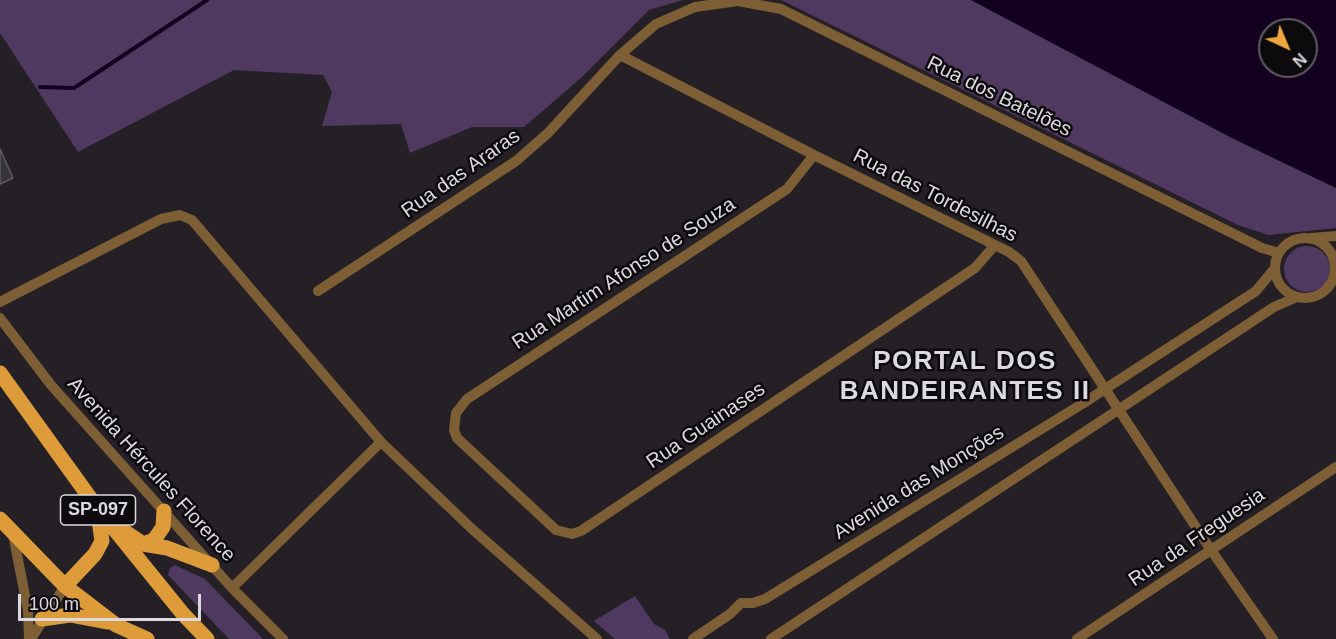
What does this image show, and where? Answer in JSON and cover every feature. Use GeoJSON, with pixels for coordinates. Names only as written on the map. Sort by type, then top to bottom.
{"type":"FeatureCollection","features":[{"type":"Feature","properties":{"kind":"main road","name":"SP-097"},"geometry":{"type":"LineString","coordinates":[[0,374],[98,509],[183,614],[207,639]]}},
{"type":"Feature","properties":{"kind":"main road"},"geometry":{"type":"LineString","coordinates":[[0,381],[14,392]]}},
{"type":"Feature","properties":{"kind":"main road"},"geometry":{"type":"LineString","coordinates":[[98,509],[142,544],[166,548],[212,565]]}},
{"type":"Feature","properties":{"kind":"main road"},"geometry":{"type":"LineString","coordinates":[[65,586],[95,554],[102,541],[98,509]]}},
{"type":"Feature","properties":{"kind":"main road"},"geometry":{"type":"LineString","coordinates":[[142,544],[154,540],[163,527],[164,511]]}},
{"type":"Feature","properties":{"kind":"main road"},"geometry":{"type":"LineString","coordinates":[[0,519],[65,586],[116,626]]}},
{"type":"Feature","properties":{"kind":"main road"},"geometry":{"type":"LineString","coordinates":[[42,619],[70,615],[92,617],[147,639]]}},
{"type":"Feature","properties":{"kind":"street","name":"Rua dos Batelões"},"geometry":{"type":"LineString","coordinates":[[695,7],[738,1],[781,9],[1262,248],[1279,253]]}},
{"type":"Feature","properties":{"kind":"street","name":"Rua das Araras"},"geometry":{"type":"LineString","coordinates":[[318,291],[516,161],[548,133],[620,55],[656,24],[695,7]]}},
{"type":"Feature","properties":{"kind":"street","name":"Rua das Tordesilhas"},"geometry":{"type":"LineString","coordinates":[[620,55],[995,245],[1021,261],[1120,408],[1211,550],[1274,639]]}},
{"type":"Feature","properties":{"kind":"street","name":"Rua Martim Afonso de Souza"},"geometry":{"type":"LineString","coordinates":[[454,421],[456,412],[467,399],[787,189],[814,155]]}},
{"type":"Feature","properties":{"kind":"street"},"geometry":{"type":"LineString","coordinates":[[0,302],[161,219],[180,215],[200,227],[224,260],[381,442],[471,528],[597,639]]}},
{"type":"Feature","properties":{"kind":"street"},"geometry":{"type":"LineString","coordinates":[[1297,297],[1279,282],[1275,268],[1279,253],[1290,242],[1336,236]]}},
{"type":"Feature","properties":{"kind":"street"},"geometry":{"type":"LineString","coordinates":[[1315,240],[1336,247]]}},
{"type":"Feature","properties":{"kind":"street"},"geometry":{"type":"LineString","coordinates":[[771,639],[1274,307],[1297,297],[1312,297],[1325,290],[1336,268],[1329,249],[1315,240]]}},
{"type":"Feature","properties":{"kind":"street","name":"Rua Guainases"},"geometry":{"type":"LineString","coordinates":[[454,421],[457,438],[549,525],[564,533],[581,531],[975,268],[995,245]]}},
{"type":"Feature","properties":{"kind":"street","name":"Avenida das Monções"},"geometry":{"type":"LineString","coordinates":[[695,638],[730,614],[741,603],[753,603],[765,599],[1106,388],[1256,291],[1275,268]]}},
{"type":"Feature","properties":{"kind":"street","name":"Avenida Hércules Florence"},"geometry":{"type":"LineString","coordinates":[[0,318],[51,385],[232,588],[283,639]]}},
{"type":"Feature","properties":{"kind":"street"},"geometry":{"type":"LineString","coordinates":[[232,588],[381,442]]}},
{"type":"Feature","properties":{"kind":"street","name":"Rua da Freguesia"},"geometry":{"type":"LineString","coordinates":[[1077,639],[1336,466]]}},
{"type":"Feature","properties":{"kind":"street"},"geometry":{"type":"LineString","coordinates":[[13,534],[28,611],[30,639]]}},
{"type":"Feature","properties":{"kind":"street"},"geometry":{"type":"LineString","coordinates":[[30,639],[65,586]]}},
{"type":"Feature","properties":{"kind":"shaded area"},"geometry":{"type":"Polygon","coordinates":[[[0,0],[683,0],[649,10],[581,78],[524,127],[472,127],[410,153],[401,124],[322,126],[332,92],[323,75],[234,70],[78,152],[0,33],[0,0]]]}},
{"type":"Feature","properties":{"kind":"shaded area"},"geometry":{"type":"Polygon","coordinates":[[[781,0],[971,0],[1232,138],[1336,188],[1336,228],[1268,235],[1238,225],[781,0]]]}},
{"type":"Feature","properties":{"kind":"shaded area"},"geometry":{"type":"Polygon","coordinates":[[[971,0],[1336,0],[1336,188],[1232,138],[971,0]]]}},
{"type":"Feature","properties":{"kind":"shaded area"},"geometry":{"type":"Polygon","coordinates":[[[1307,246],[1323,253],[1330,269],[1323,285],[1307,292],[1291,285],[1284,269],[1291,253],[1307,246]]]}},
{"type":"Feature","properties":{"kind":"shaded area"},"geometry":{"type":"Polygon","coordinates":[[[175,565],[205,579],[263,639],[229,639],[168,575],[170,568],[175,565]]]}},
{"type":"Feature","properties":{"kind":"shaded area"},"geometry":{"type":"Polygon","coordinates":[[[635,596],[654,624],[665,630],[670,639],[615,639],[594,621],[635,596]]]}},
{"type":"Feature","properties":{"kind":"building"},"geometry":{"type":"Polygon","coordinates":[[[0,149],[13,178],[0,184],[0,149]]]}},
{"type":"Feature","properties":{"kind":"waterway"},"geometry":{"type":"LineString","coordinates":[[40,87],[74,88],[207,0]]}},
{"type":"Feature","properties":{"kind":"district","name":"PORTAL DOS BANDEIRANTES II"},"geometry":{"type":"Point","coordinates":[965,377]}}]}
